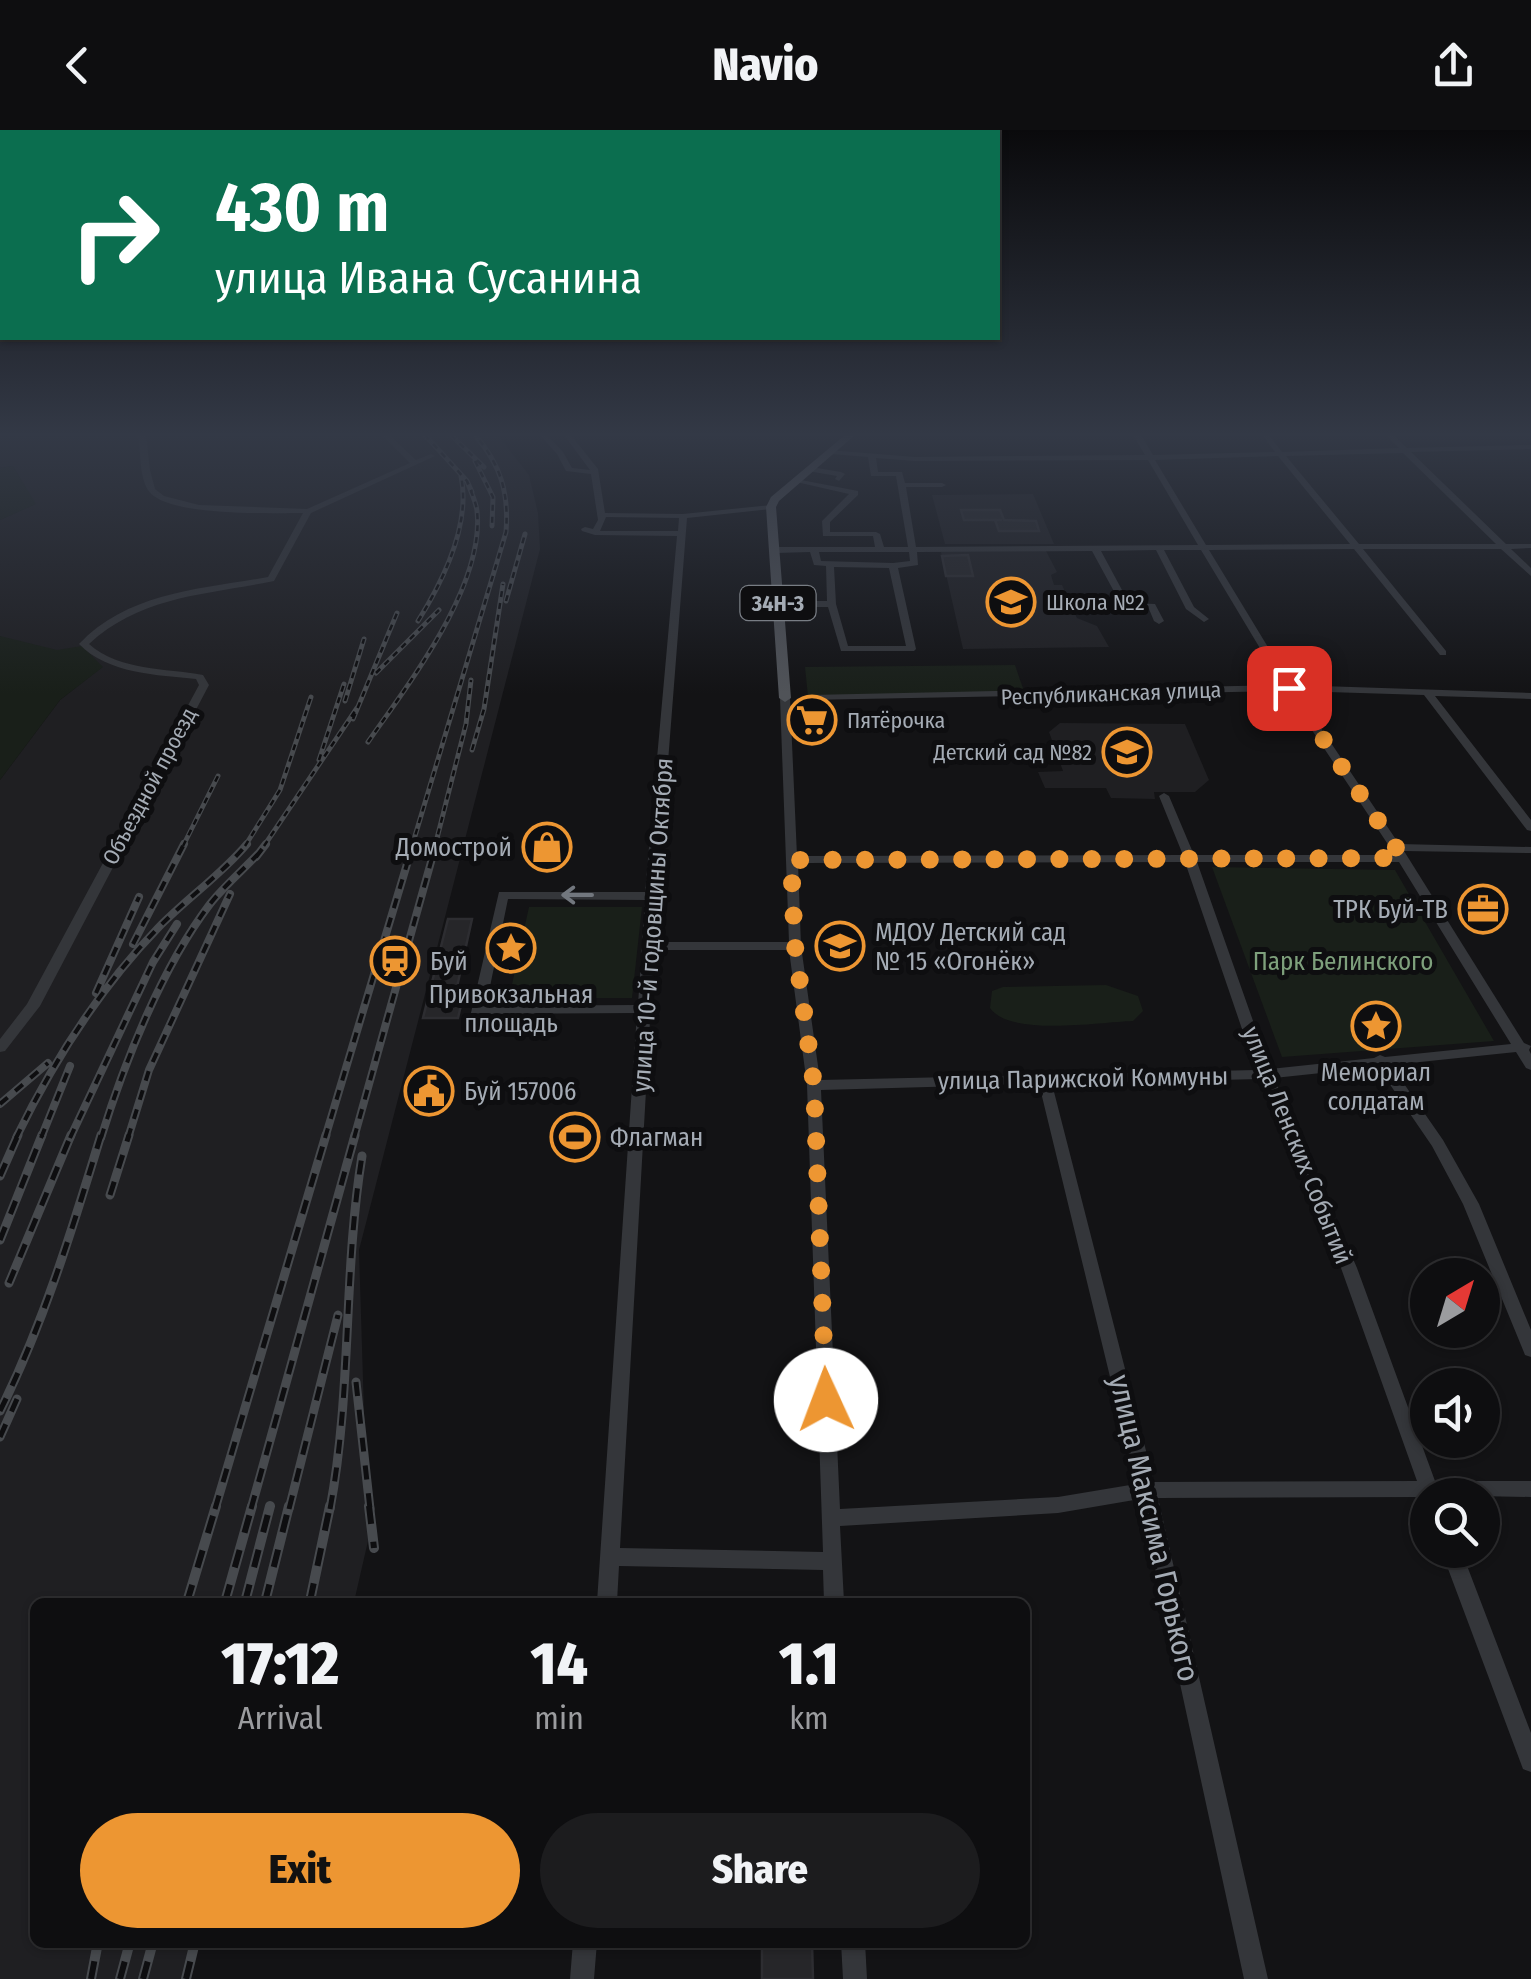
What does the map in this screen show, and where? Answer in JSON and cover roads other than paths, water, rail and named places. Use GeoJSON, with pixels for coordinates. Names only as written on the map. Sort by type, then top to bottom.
{"type":"FeatureCollection","features":[{"type":"Feature","properties":{"kind":"main road","name":"34Н-3"},"geometry":{"type":"LineString","coordinates":[[773,521],[785,698]]}},
{"type":"Feature","properties":{"kind":"street","name":"Объездной проезд"},"geometry":{"type":"LineString","coordinates":[[0,1048],[33,1006],[204,685],[200,678],[118,662],[90,651],[84,644],[104,626],[142,605],[271,580],[302,521]]}},
{"type":"Feature","properties":{"kind":"street"},"geometry":{"type":"LineString","coordinates":[[595,533],[600,521]]}},
{"type":"Feature","properties":{"kind":"street","name":"улица 10-й годовщины Октября"},"geometry":{"type":"LineString","coordinates":[[607,1598],[652,896],[683,521]]}},
{"type":"Feature","properties":{"kind":"street"},"geometry":{"type":"LineString","coordinates":[[826,521],[826,534],[876,534],[880,550]]}},
{"type":"Feature","properties":{"kind":"street"},"geometry":{"type":"LineString","coordinates":[[814,550],[817,563],[915,563],[908,521]]}},
{"type":"Feature","properties":{"kind":"street"},"geometry":{"type":"LineString","coordinates":[[1189,521],[1289,688],[1526,1047],[1531,1066]]}},
{"type":"Feature","properties":{"kind":"street"},"geometry":{"type":"LineString","coordinates":[[1336,521],[1443,653]]}},
{"type":"Feature","properties":{"kind":"street"},"geometry":{"type":"LineString","coordinates":[[1477,521],[1531,573]]}},
{"type":"Feature","properties":{"kind":"street"},"geometry":{"type":"LineString","coordinates":[[585,529],[595,533],[682,534]]}},
{"type":"Feature","properties":{"kind":"street"},"geometry":{"type":"LineString","coordinates":[[776,550],[1531,546]]}},
{"type":"Feature","properties":{"kind":"street"},"geometry":{"type":"LineString","coordinates":[[1095,548],[1126,606],[1152,606],[1159,621]]}},
{"type":"Feature","properties":{"kind":"street"},"geometry":{"type":"LineString","coordinates":[[1159,548],[1190,609],[1204,619]]}},
{"type":"Feature","properties":{"kind":"street"},"geometry":{"type":"LineString","coordinates":[[830,564],[832,605],[844,649],[911,649],[893,566]]}},
{"type":"Feature","properties":{"kind":"street"},"geometry":{"type":"LineString","coordinates":[[778,604],[832,605]]}},
{"type":"Feature","properties":{"kind":"street","name":"Республиканская улица"},"geometry":{"type":"LineString","coordinates":[[810,698],[1028,696],[1043,690],[1289,688],[1531,696]]}},
{"type":"Feature","properties":{"kind":"street"},"geometry":{"type":"LineString","coordinates":[[1429,695],[1531,828]]}},
{"type":"Feature","properties":{"kind":"street","name":"34Н-3"},"geometry":{"type":"LineString","coordinates":[[785,698],[795,946],[814,1085],[834,1598]]}},
{"type":"Feature","properties":{"kind":"street","name":"улица Ленских Событий"},"geometry":{"type":"LineString","coordinates":[[1164,796],[1190,858],[1265,1074],[1349,1268],[1425,1478]]}},
{"type":"Feature","properties":{"kind":"street"},"geometry":{"type":"LineString","coordinates":[[791,860],[1190,858],[1531,850]]}},
{"type":"Feature","properties":{"kind":"street"},"geometry":{"type":"LineString","coordinates":[[474,1030],[504,895],[652,896]]}},
{"type":"Feature","properties":{"kind":"street"},"geometry":{"type":"LineString","coordinates":[[649,946],[795,946]]}},
{"type":"Feature","properties":{"kind":"street"},"geometry":{"type":"LineString","coordinates":[[479,1010],[645,1009]]}},
{"type":"Feature","properties":{"kind":"street","name":"улица Парижской Коммуны"},"geometry":{"type":"LineString","coordinates":[[814,1085],[1265,1074],[1526,1047]]}},
{"type":"Feature","properties":{"kind":"street"},"geometry":{"type":"LineString","coordinates":[[1380,1060],[1438,1144],[1471,1204],[1531,1350]]}},
{"type":"Feature","properties":{"kind":"street","name":"улица Максима Горького"},"geometry":{"type":"LineString","coordinates":[[1044,1078],[1147,1490],[1256,1979]]}},
{"type":"Feature","properties":{"kind":"street"},"geometry":{"type":"LineString","coordinates":[[830,1518],[1058,1505],[1147,1490],[1410,1492]]}},
{"type":"Feature","properties":{"kind":"street"},"geometry":{"type":"LineString","coordinates":[[1500,1491],[1531,1490]]}},
{"type":"Feature","properties":{"kind":"street"},"geometry":{"type":"LineString","coordinates":[[610,1557],[831,1561]]}},
{"type":"Feature","properties":{"kind":"street"},"geometry":{"type":"LineString","coordinates":[[1458,1568],[1531,1761]]}},
{"type":"Feature","properties":{"kind":"street"},"geometry":{"type":"LineString","coordinates":[[582,1979],[585,1948]]}},
{"type":"Feature","properties":{"kind":"street"},"geometry":{"type":"LineString","coordinates":[[854,1948],[856,1979]]}},
{"type":"Feature","properties":{"kind":"railway"},"geometry":{"type":"LineString","coordinates":[[418,621],[453,552],[460,521]]}},
{"type":"Feature","properties":{"kind":"railway"},"geometry":{"type":"LineString","coordinates":[[368,742],[423,663],[457,601],[469,570],[477,521]]}},
{"type":"Feature","properties":{"kind":"railway"},"geometry":{"type":"LineString","coordinates":[[492,521],[492,526]]}},
{"type":"Feature","properties":{"kind":"railway"},"geometry":{"type":"LineString","coordinates":[[412,846],[506,521]]}},
{"type":"Feature","properties":{"kind":"railway"},"geometry":{"type":"LineString","coordinates":[[506,601],[525,534]]}},
{"type":"Feature","properties":{"kind":"railway"},"geometry":{"type":"LineString","coordinates":[[472,750],[484,709],[503,584]]}},
{"type":"Feature","properties":{"kind":"railway"},"geometry":{"type":"LineString","coordinates":[[376,673],[439,610]]}},
{"type":"Feature","properties":{"kind":"railway"},"geometry":{"type":"LineString","coordinates":[[353,719],[397,613]]}},
{"type":"Feature","properties":{"kind":"railway"},"geometry":{"type":"LineString","coordinates":[[345,701],[364,639]]}},
{"type":"Feature","properties":{"kind":"railway"},"geometry":{"type":"LineString","coordinates":[[435,846],[466,724],[471,680]]}},
{"type":"Feature","properties":{"kind":"railway"},"geometry":{"type":"LineString","coordinates":[[319,760],[344,684]]}},
{"type":"Feature","properties":{"kind":"railway"},"geometry":{"type":"LineString","coordinates":[[245,846],[280,790],[311,697]]}},
{"type":"Feature","properties":{"kind":"railway"},"geometry":{"type":"LineString","coordinates":[[264,846],[357,708]]}},
{"type":"Feature","properties":{"kind":"railway"},"geometry":{"type":"LineString","coordinates":[[184,844],[218,776]]}},
{"type":"Feature","properties":{"kind":"railway"},"geometry":{"type":"LineString","coordinates":[[133,944],[184,844]]}},
{"type":"Feature","properties":{"kind":"railway"},"geometry":{"type":"LineString","coordinates":[[16,1138],[62,1054],[116,976],[158,928],[247,844]]}},
{"type":"Feature","properties":{"kind":"railway"},"geometry":{"type":"LineString","coordinates":[[256,857],[266,844]]}},
{"type":"Feature","properties":{"kind":"railway"},"geometry":{"type":"LineString","coordinates":[[325,1138],[413,844]]}},
{"type":"Feature","properties":{"kind":"railway"},"geometry":{"type":"LineString","coordinates":[[354,1138],[436,844]]}},
{"type":"Feature","properties":{"kind":"railway"},"geometry":{"type":"LineString","coordinates":[[101,1138],[133,1048],[176,957],[210,904],[259,853]]}},
{"type":"Feature","properties":{"kind":"railway"},"geometry":{"type":"LineString","coordinates":[[128,1138],[149,1070],[230,894]]}},
{"type":"Feature","properties":{"kind":"railway"},"geometry":{"type":"LineString","coordinates":[[96,993],[139,897]]}},
{"type":"Feature","properties":{"kind":"railway"},"geometry":{"type":"LineString","coordinates":[[70,1138],[153,962],[177,924]]}},
{"type":"Feature","properties":{"kind":"railway"},"geometry":{"type":"LineString","coordinates":[[0,1104],[48,1063]]}},
{"type":"Feature","properties":{"kind":"railway"},"geometry":{"type":"LineString","coordinates":[[41,1138],[70,1066]]}},
{"type":"Feature","properties":{"kind":"railway"},"geometry":{"type":"LineString","coordinates":[[0,1176],[18,1135]]}},
{"type":"Feature","properties":{"kind":"railway"},"geometry":{"type":"LineString","coordinates":[[0,1240],[42,1135]]}},
{"type":"Feature","properties":{"kind":"railway"},"geometry":{"type":"LineString","coordinates":[[9,1283],[71,1135]]}},
{"type":"Feature","properties":{"kind":"railway"},"geometry":{"type":"LineString","coordinates":[[0,1411],[44,1310],[101,1135]]}},
{"type":"Feature","properties":{"kind":"railway"},"geometry":{"type":"LineString","coordinates":[[110,1195],[129,1135]]}},
{"type":"Feature","properties":{"kind":"railway"},"geometry":{"type":"LineString","coordinates":[[215,1509],[326,1135]]}},
{"type":"Feature","properties":{"kind":"railway"},"geometry":{"type":"LineString","coordinates":[[251,1509],[355,1135]]}},
{"type":"Feature","properties":{"kind":"railway"},"geometry":{"type":"LineString","coordinates":[[330,1509],[342,1421],[352,1244],[362,1156]]}},
{"type":"Feature","properties":{"kind":"railway"},"geometry":{"type":"LineString","coordinates":[[289,1509],[338,1315]]}},
{"type":"Feature","properties":{"kind":"railway"},"geometry":{"type":"LineString","coordinates":[[356,1382],[370,1509]]}},
{"type":"Feature","properties":{"kind":"railway"},"geometry":{"type":"LineString","coordinates":[[0,1437],[17,1399]]}},
{"type":"Feature","properties":{"kind":"railway"},"geometry":{"type":"LineString","coordinates":[[188,1598],[216,1506]]}},
{"type":"Feature","properties":{"kind":"railway"},"geometry":{"type":"LineString","coordinates":[[226,1598],[252,1506]]}},
{"type":"Feature","properties":{"kind":"railway"},"geometry":{"type":"LineString","coordinates":[[246,1598],[270,1506]]}},
{"type":"Feature","properties":{"kind":"railway"},"geometry":{"type":"LineString","coordinates":[[266,1598],[289,1506]]}},
{"type":"Feature","properties":{"kind":"railway"},"geometry":{"type":"LineString","coordinates":[[311,1598],[330,1506]]}},
{"type":"Feature","properties":{"kind":"railway"},"geometry":{"type":"LineString","coordinates":[[369,1506],[374,1548]]}},
{"type":"Feature","properties":{"kind":"railway"},"geometry":{"type":"LineString","coordinates":[[91,1979],[97,1948]]}},
{"type":"Feature","properties":{"kind":"railway"},"geometry":{"type":"LineString","coordinates":[[120,1979],[128,1948]]}},
{"type":"Feature","properties":{"kind":"railway"},"geometry":{"type":"LineString","coordinates":[[143,1979],[151,1948]]}},
{"type":"Feature","properties":{"kind":"railway"},"geometry":{"type":"LineString","coordinates":[[186,1979],[194,1948]]}},
{"type":"Feature","properties":{"kind":"place","name":"Школа №2"},"geometry":{"type":"Point","coordinates":[1011,602]}},
{"type":"Feature","properties":{"kind":"place","name":"Пятёрочка"},"geometry":{"type":"Point","coordinates":[812,720]}},
{"type":"Feature","properties":{"kind":"place","name":"Детский сад №82"},"geometry":{"type":"Point","coordinates":[1127,752]}},
{"type":"Feature","properties":{"kind":"place","name":"Домострой"},"geometry":{"type":"Point","coordinates":[547,847]}},
{"type":"Feature","properties":{"kind":"place","name":"ТРК Буй-ТВ"},"geometry":{"type":"Point","coordinates":[1483,909]}},
{"type":"Feature","properties":{"kind":"place","name":"МДОУ Детский сад № 15 «Огонёк»"},"geometry":{"type":"Point","coordinates":[840,946]}},
{"type":"Feature","properties":{"kind":"place","name":"Привокзальная площадь"},"geometry":{"type":"Point","coordinates":[511,948]}},
{"type":"Feature","properties":{"kind":"place","name":"Буй"},"geometry":{"type":"Point","coordinates":[395,961]}},
{"type":"Feature","properties":{"kind":"place","name":"Мемориал солдатам"},"geometry":{"type":"Point","coordinates":[1376,1026]}},
{"type":"Feature","properties":{"kind":"place","name":"Буй 157006"},"geometry":{"type":"Point","coordinates":[429,1091]}},
{"type":"Feature","properties":{"kind":"place","name":"Флагман"},"geometry":{"type":"Point","coordinates":[575,1137]}},
{"type":"Feature","properties":{"kind":"park label","name":"Парк Белинского"},"geometry":{"type":"Point","coordinates":[1343,961]}}]}
